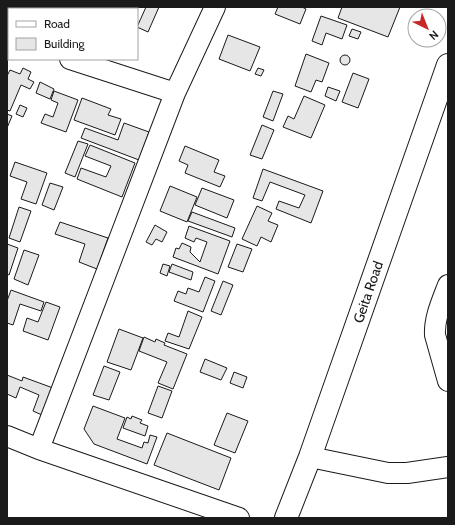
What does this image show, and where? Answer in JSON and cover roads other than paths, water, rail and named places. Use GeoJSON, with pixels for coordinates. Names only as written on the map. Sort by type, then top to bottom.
{"type":"FeatureCollection","features":[{"type":"Feature","properties":{"kind":"highway","name":"Geita Road"},"geometry":{"type":"LineString","coordinates":[[286,518],[310,456],[448,65]]}},
{"type":"Feature","properties":{"kind":"street"},"geometry":{"type":"LineString","coordinates":[[39,449],[175,93],[215,7]]}},
{"type":"Feature","properties":{"kind":"street"},"geometry":{"type":"LineString","coordinates":[[73,60],[175,93]]}},
{"type":"Feature","properties":{"kind":"street"},"geometry":{"type":"LineString","coordinates":[[448,285],[435,327],[435,335],[448,381]]}},
{"type":"Feature","properties":{"kind":"street"},"geometry":{"type":"LineString","coordinates":[[7,436],[39,449],[239,518]]}},
{"type":"Feature","properties":{"kind":"street"},"geometry":{"type":"LineString","coordinates":[[310,456],[388,474],[407,473],[448,467]]}}]}
